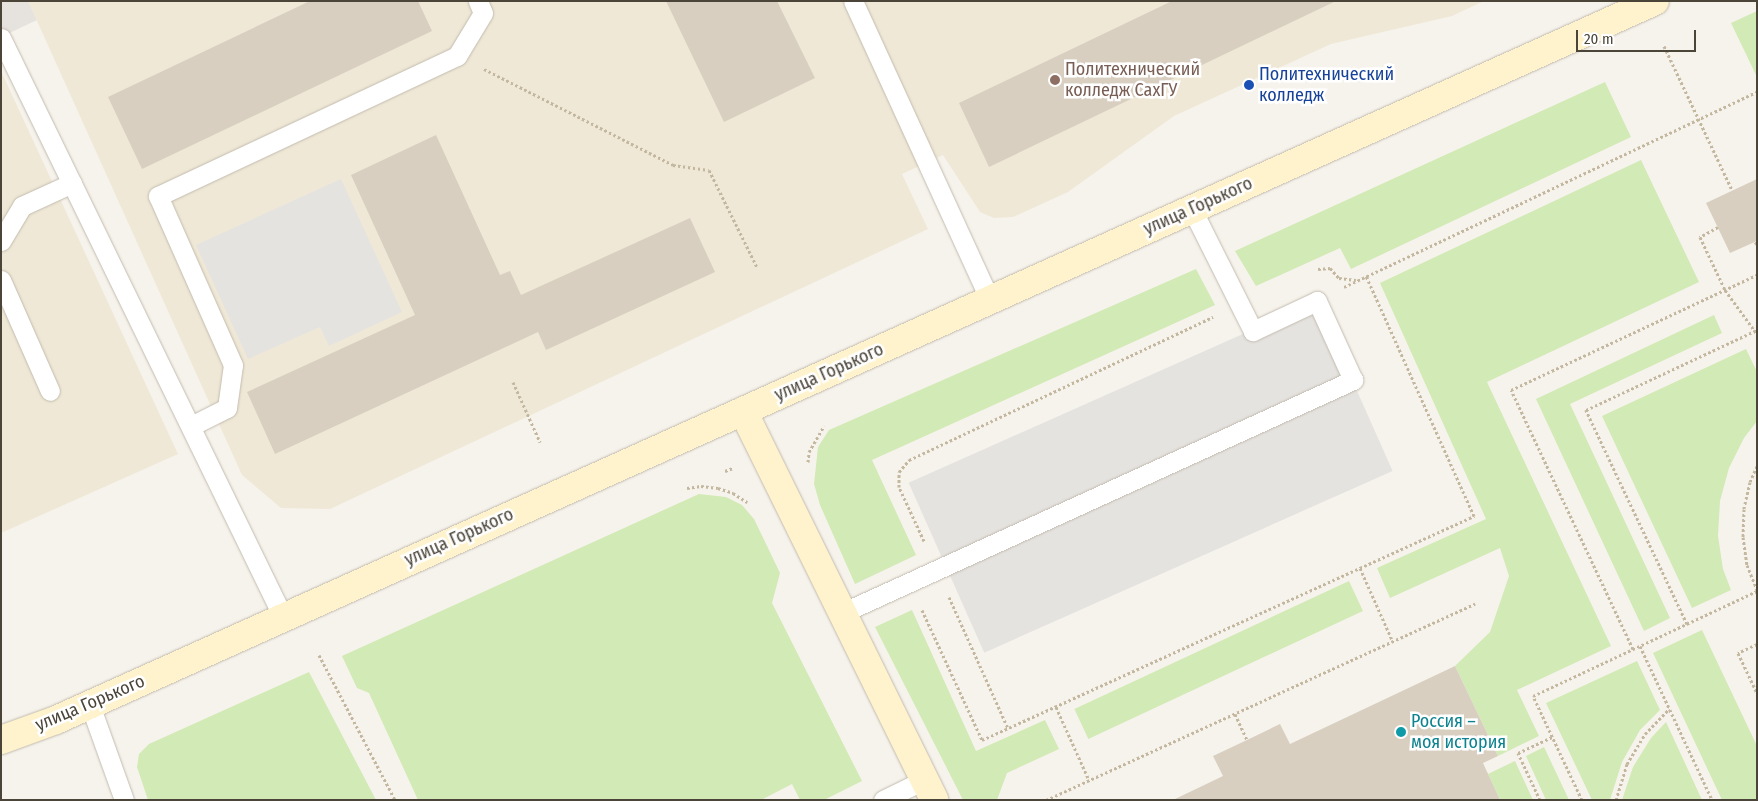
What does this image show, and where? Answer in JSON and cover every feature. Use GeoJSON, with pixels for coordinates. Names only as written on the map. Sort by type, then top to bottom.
{"type":"FeatureCollection","features":[{"type":"Feature","properties":{"kind":"main road","name":"улица Горького"},"geometry":{"type":"LineString","coordinates":[[1,740],[90,704],[1655,1]]}},
{"type":"Feature","properties":{"kind":"main road"},"geometry":{"type":"LineString","coordinates":[[743,410],[929,790]]}},
{"type":"Feature","properties":{"kind":"lane"},"geometry":{"type":"LineString","coordinates":[[191,426],[226,408],[233,366],[158,196],[457,56],[483,13],[478,1]]}},
{"type":"Feature","properties":{"kind":"lane"},"geometry":{"type":"LineString","coordinates":[[853,1],[990,300]]}},
{"type":"Feature","properties":{"kind":"lane"},"geometry":{"type":"LineString","coordinates":[[1,38],[283,617]]}},
{"type":"Feature","properties":{"kind":"lane"},"geometry":{"type":"LineString","coordinates":[[1,241],[22,206],[72,183]]}},
{"type":"Feature","properties":{"kind":"lane"},"geometry":{"type":"LineString","coordinates":[[842,613],[1353,380],[1317,301],[1253,330],[1192,209]]}},
{"type":"Feature","properties":{"kind":"lane"},"geometry":{"type":"LineString","coordinates":[[1,280],[50,391]]}},
{"type":"Feature","properties":{"kind":"lane"},"geometry":{"type":"LineString","coordinates":[[90,704],[124,800]]}},
{"type":"Feature","properties":{"kind":"lane"},"geometry":{"type":"LineString","coordinates":[[883,800],[929,790]]}},
{"type":"Feature","properties":{"kind":"path"},"geometry":{"type":"LineString","coordinates":[[1664,46],[1732,190]]}},
{"type":"Feature","properties":{"kind":"path"},"geometry":{"type":"LineString","coordinates":[[457,56],[673,165],[709,170],[757,267]]}},
{"type":"Feature","properties":{"kind":"path"},"geometry":{"type":"LineString","coordinates":[[1316,269],[1330,268],[1339,278],[1356,280],[1366,276],[1757,92]]}},
{"type":"Feature","properties":{"kind":"path"},"geometry":{"type":"LineString","coordinates":[[1687,624],[1586,410],[1756,332],[1725,290],[1700,236],[1718,228]]}},
{"type":"Feature","properties":{"kind":"path"},"geometry":{"type":"LineString","coordinates":[[1633,649],[1511,390],[1757,275]]}},
{"type":"Feature","properties":{"kind":"path"},"geometry":{"type":"LineString","coordinates":[[910,582],[982,740],[1474,516],[1366,276]]}},
{"type":"Feature","properties":{"kind":"path"},"geometry":{"type":"LineString","coordinates":[[928,550],[899,487],[899,472],[908,460],[1216,316]]}},
{"type":"Feature","properties":{"kind":"path"},"geometry":{"type":"LineString","coordinates":[[513,382],[540,442]]}},
{"type":"Feature","properties":{"kind":"path"},"geometry":{"type":"LineString","coordinates":[[1582,800],[1533,696],[1757,591],[1747,565],[1743,537],[1744,509],[1750,482],[1757,466]]}},
{"type":"Feature","properties":{"kind":"path"},"geometry":{"type":"LineString","coordinates":[[1360,568],[1393,642]]}},
{"type":"Feature","properties":{"kind":"path"},"geometry":{"type":"LineString","coordinates":[[948,594],[1008,728]]}},
{"type":"Feature","properties":{"kind":"path"},"geometry":{"type":"LineString","coordinates":[[1046,800],[1475,604]]}},
{"type":"Feature","properties":{"kind":"path"},"geometry":{"type":"LineString","coordinates":[[1757,644],[1738,653],[1757,694]]}},
{"type":"Feature","properties":{"kind":"path"},"geometry":{"type":"LineString","coordinates":[[1640,646],[1712,800]]}},
{"type":"Feature","properties":{"kind":"path"},"geometry":{"type":"LineString","coordinates":[[319,655],[395,800]]}},
{"type":"Feature","properties":{"kind":"path"},"geometry":{"type":"LineString","coordinates":[[1056,707],[1089,780]]}},
{"type":"Feature","properties":{"kind":"path"},"geometry":{"type":"LineString","coordinates":[[1616,800],[1627,764],[1645,734],[1669,709]]}},
{"type":"Feature","properties":{"kind":"path"},"geometry":{"type":"LineString","coordinates":[[1235,714],[1246,740]]}},
{"type":"Feature","properties":{"kind":"path"},"geometry":{"type":"LineString","coordinates":[[1540,800],[1518,754],[1552,737]]}},
{"type":"Feature","properties":{"kind":"shaded area"},"geometry":{"type":"Polygon","coordinates":[[[1,1],[28,1],[37,20],[1,37],[1,1]]]}},
{"type":"Feature","properties":{"kind":"shaded area"},"geometry":{"type":"Polygon","coordinates":[[[28,1],[1484,1],[1452,16],[1331,44],[1174,116],[1068,192],[1013,217],[994,218],[980,212],[943,155],[902,174],[928,229],[330,509],[281,508],[242,475],[28,1]]]}},
{"type":"Feature","properties":{"kind":"shaded area"},"geometry":{"type":"Polygon","coordinates":[[[1,71],[178,454],[1,533],[1,71]]]}},
{"type":"Feature","properties":{"kind":"shaded area"},"geometry":{"type":"Polygon","coordinates":[[[341,179],[402,312],[329,346],[320,327],[248,359],[196,245],[341,179]]]}},
{"type":"Feature","properties":{"kind":"shaded area"},"geometry":{"type":"Polygon","coordinates":[[[1317,301],[1393,471],[984,653],[909,483],[1317,301]]]}},
{"type":"Feature","properties":{"kind":"green space"},"geometry":{"type":"Polygon","coordinates":[[[1757,11],[1757,77],[1731,23],[1757,11]]]}},
{"type":"Feature","properties":{"kind":"green space"},"geometry":{"type":"Polygon","coordinates":[[[1605,82],[1631,137],[1351,269],[1340,248],[1256,286],[1235,251],[1605,82]]]}},
{"type":"Feature","properties":{"kind":"green space"},"geometry":{"type":"Polygon","coordinates":[[[1641,160],[1699,282],[1487,382],[1611,646],[1517,690],[1539,736],[1498,756],[1455,666],[1490,632],[1509,576],[1500,548],[1390,598],[1377,568],[1486,519],[1380,283],[1641,160]]]}},
{"type":"Feature","properties":{"kind":"green space"},"geometry":{"type":"Polygon","coordinates":[[[1196,269],[1215,305],[872,460],[916,555],[855,584],[820,505],[814,484],[818,447],[829,430],[1196,269]]]}},
{"type":"Feature","properties":{"kind":"green space"},"geometry":{"type":"Polygon","coordinates":[[[1714,315],[1722,333],[1570,404],[1670,618],[1644,631],[1536,399],[1714,315]]]}},
{"type":"Feature","properties":{"kind":"green space"},"geometry":{"type":"Polygon","coordinates":[[[1746,349],[1757,372],[1757,421],[1744,438],[1729,468],[1720,501],[1718,536],[1723,569],[1731,590],[1692,608],[1602,416],[1746,349]]]}},
{"type":"Feature","properties":{"kind":"green space"},"geometry":{"type":"Polygon","coordinates":[[[699,494],[726,497],[742,505],[754,519],[780,573],[772,603],[862,781],[824,800],[800,800],[792,784],[761,800],[418,800],[369,693],[357,688],[342,656],[699,494]]]}},
{"type":"Feature","properties":{"kind":"green space"},"geometry":{"type":"Polygon","coordinates":[[[1349,581],[1363,611],[1088,739],[1074,709],[1349,581]]]}},
{"type":"Feature","properties":{"kind":"green space"},"geometry":{"type":"Polygon","coordinates":[[[912,610],[976,751],[1045,720],[1059,749],[1007,773],[997,800],[963,800],[875,627],[912,610]]]}},
{"type":"Feature","properties":{"kind":"green space"},"geometry":{"type":"Polygon","coordinates":[[[1702,630],[1757,746],[1757,800],[1722,800],[1653,653],[1702,630]]]}},
{"type":"Feature","properties":{"kind":"green space"},"geometry":{"type":"Polygon","coordinates":[[[1637,661],[1660,710],[1640,730],[1622,762],[1610,800],[1592,800],[1546,703],[1637,661]]]}},
{"type":"Feature","properties":{"kind":"green space"},"geometry":{"type":"Polygon","coordinates":[[[309,672],[376,800],[148,800],[137,767],[139,754],[149,744],[309,672]]]}},
{"type":"Feature","properties":{"kind":"green space"},"geometry":{"type":"Polygon","coordinates":[[[1666,722],[1702,800],[1622,800],[1633,767],[1651,738],[1666,722]]]}},
{"type":"Feature","properties":{"kind":"green space"},"geometry":{"type":"Polygon","coordinates":[[[1544,747],[1569,800],[1546,800],[1526,756],[1544,747]]]}},
{"type":"Feature","properties":{"kind":"green space"},"geometry":{"type":"Polygon","coordinates":[[[1515,761],[1533,800],[1500,800],[1488,774],[1515,761]]]}},
{"type":"Feature","properties":{"kind":"building"},"geometry":{"type":"Polygon","coordinates":[[[310,1],[418,1],[432,31],[142,169],[108,97],[310,1]]]}},
{"type":"Feature","properties":{"kind":"building"},"geometry":{"type":"Polygon","coordinates":[[[666,1],[777,1],[815,78],[724,122],[666,1]]]}},
{"type":"Feature","properties":{"kind":"building"},"geometry":{"type":"Polygon","coordinates":[[[1172,1],[1336,1],[989,167],[959,103],[1172,1]]]}},
{"type":"Feature","properties":{"kind":"building"},"geometry":{"type":"Polygon","coordinates":[[[436,135],[500,275],[510,271],[521,295],[690,218],[715,272],[546,350],[538,332],[275,454],[247,392],[415,315],[351,175],[436,135]]]}},
{"type":"Feature","properties":{"kind":"building"},"geometry":{"type":"Polygon","coordinates":[[[1757,179],[1757,241],[1730,253],[1706,203],[1757,179]]]}},
{"type":"Feature","properties":{"kind":"building","name":"Россия – моя история"},"geometry":{"type":"Polygon","coordinates":[[[1455,666],[1498,756],[1483,763],[1500,800],[1173,800],[1223,776],[1213,756],[1280,724],[1290,744],[1455,666]]]}},
{"type":"Feature","properties":{"kind":"place","name":"Политехнический колледж СахГУ"},"geometry":{"type":"Point","coordinates":[1055,80]}},
{"type":"Feature","properties":{"kind":"place","name":"Политехнический колледж"},"geometry":{"type":"Point","coordinates":[1249,85]}},
{"type":"Feature","properties":{"kind":"place","name":"Россия – моя история"},"geometry":{"type":"Point","coordinates":[1401,732]}}]}
